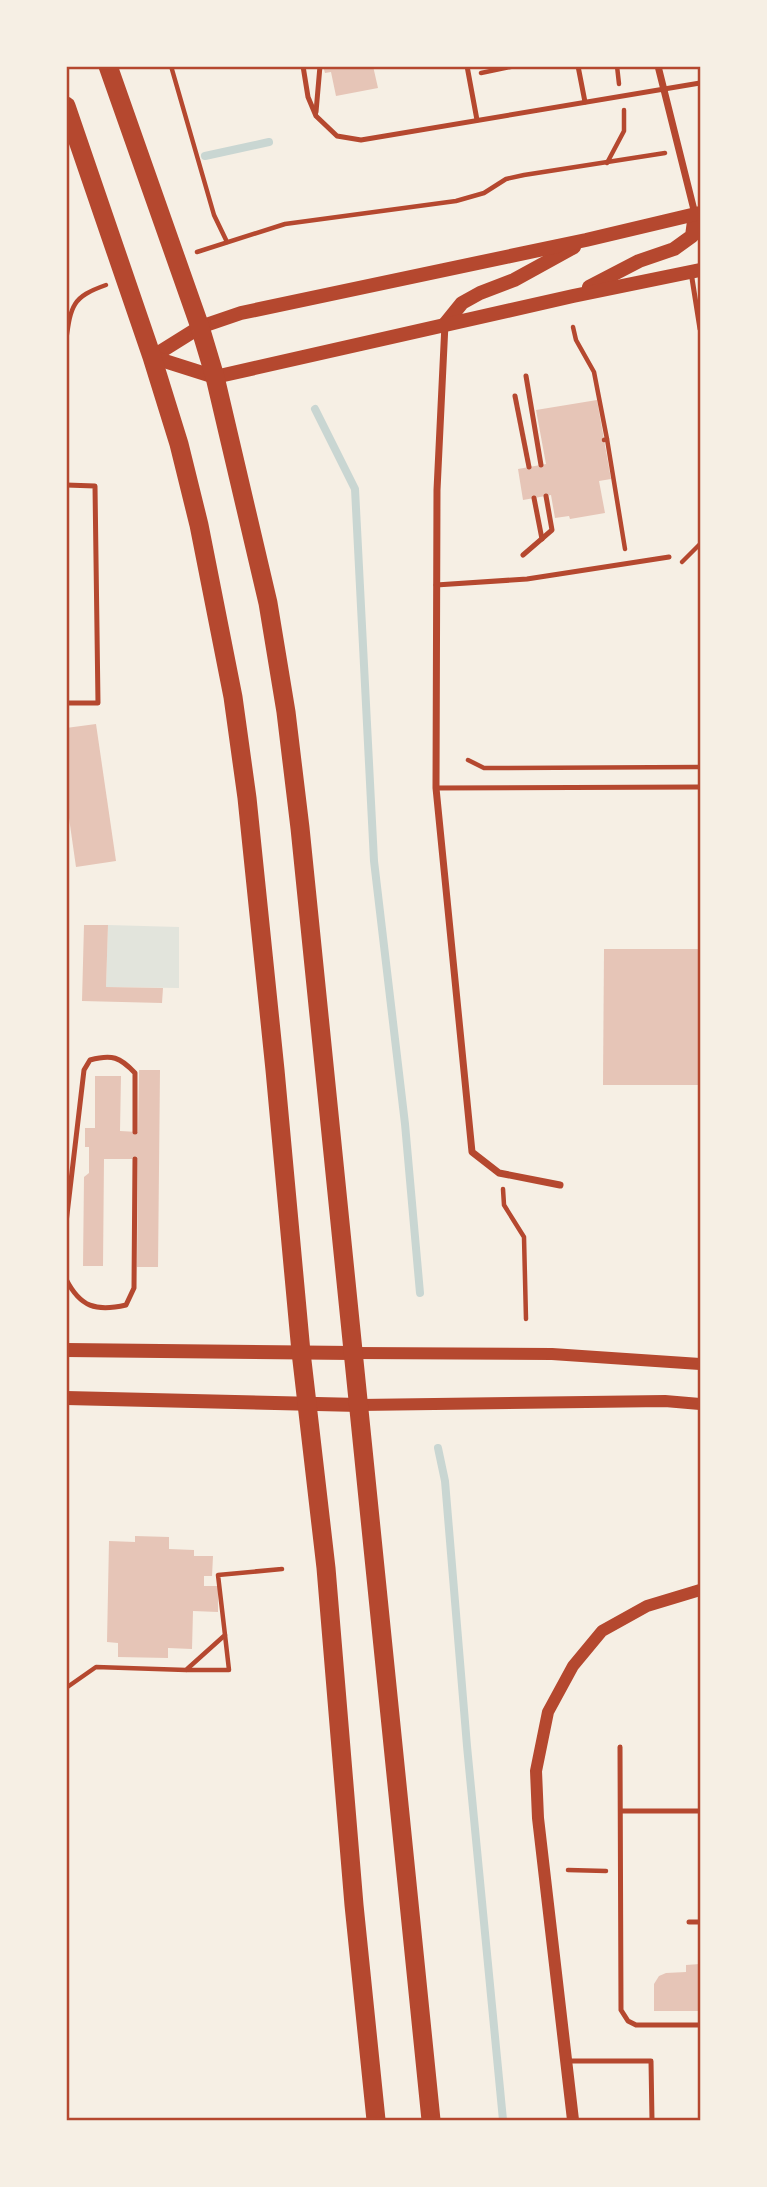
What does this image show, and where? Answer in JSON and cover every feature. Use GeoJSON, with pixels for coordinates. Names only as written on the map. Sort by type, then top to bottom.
{"type":"FeatureCollection","features":[{"type":"Feature","properties":{"kind":"highway"},"geometry":{"type":"LineString","coordinates":[[108,66],[215,377],[268,603],[286,712],[300,828],[430,2120]]}},
{"type":"Feature","properties":{"kind":"highway"},"geometry":{"type":"LineString","coordinates":[[66,106],[179,444],[199,525],[233,696],[247,798],[301,1352],[326,1568],[374,2120]]}},
{"type":"Feature","properties":{"kind":"main road"},"geometry":{"type":"LineString","coordinates":[[152,357],[200,327],[241,313],[698,214],[692,236],[674,249],[639,261],[573,296]]}},
{"type":"Feature","properties":{"kind":"main road"},"geometry":{"type":"LineString","coordinates":[[445,324],[462,303],[514,280],[586,240]]}},
{"type":"Feature","properties":{"kind":"main road"},"geometry":{"type":"LineString","coordinates":[[152,357],[215,377],[445,324],[696,271]]}},
{"type":"Feature","properties":{"kind":"main road"},"geometry":{"type":"LineString","coordinates":[[66,1350],[353,1353]]}},
{"type":"Feature","properties":{"kind":"main road"},"geometry":{"type":"LineString","coordinates":[[66,1398],[359,1405]]}},
{"type":"Feature","properties":{"kind":"street"},"geometry":{"type":"LineString","coordinates":[[658,66],[698,214]]}},
{"type":"Feature","properties":{"kind":"street"},"geometry":{"type":"LineString","coordinates":[[445,324],[437,490],[436,788],[472,1152],[499,1173],[560,1185]]}},
{"type":"Feature","properties":{"kind":"street"},"geometry":{"type":"LineString","coordinates":[[353,1353],[552,1354],[701,1364]]}},
{"type":"Feature","properties":{"kind":"street"},"geometry":{"type":"LineString","coordinates":[[359,1405],[665,1401],[701,1404]]}},
{"type":"Feature","properties":{"kind":"street"},"geometry":{"type":"LineString","coordinates":[[573,2120],[538,1818],[537,1771],[548,1712],[573,1666],[602,1631],[647,1606],[701,1590]]}},
{"type":"Feature","properties":{"kind":"lane"},"geometry":{"type":"LineString","coordinates":[[303,66],[308,97],[316,116],[337,136],[361,140],[701,83]]}},
{"type":"Feature","properties":{"kind":"lane"},"geometry":{"type":"LineString","coordinates":[[316,116],[320,66]]}},
{"type":"Feature","properties":{"kind":"lane"},"geometry":{"type":"LineString","coordinates":[[467,66],[477,120]]}},
{"type":"Feature","properties":{"kind":"lane"},"geometry":{"type":"LineString","coordinates":[[578,66],[584,102]]}},
{"type":"Feature","properties":{"kind":"lane"},"geometry":{"type":"LineString","coordinates":[[696,271],[701,329]]}},
{"type":"Feature","properties":{"kind":"lane"},"geometry":{"type":"LineString","coordinates":[[526,376],[541,465]]}},
{"type":"Feature","properties":{"kind":"lane"},"geometry":{"type":"LineString","coordinates":[[515,396],[528,467]]}},
{"type":"Feature","properties":{"kind":"lane"},"geometry":{"type":"LineString","coordinates":[[66,485],[94,485],[98,703],[66,703]]}},
{"type":"Feature","properties":{"kind":"lane"},"geometry":{"type":"LineString","coordinates":[[523,555],[552,530],[546,496]]}},
{"type":"Feature","properties":{"kind":"lane"},"geometry":{"type":"LineString","coordinates":[[534,498],[542,539]]}},
{"type":"Feature","properties":{"kind":"lane"},"geometry":{"type":"LineString","coordinates":[[436,585],[527,579],[669,556]]}},
{"type":"Feature","properties":{"kind":"lane"},"geometry":{"type":"LineString","coordinates":[[436,788],[701,787]]}},
{"type":"Feature","properties":{"kind":"lane"},"geometry":{"type":"LineString","coordinates":[[66,1223],[84,1070],[90,1060],[107,1055],[125,1062],[135,1073],[135,1132]]}},
{"type":"Feature","properties":{"kind":"lane"},"geometry":{"type":"LineString","coordinates":[[66,1279],[83,1302],[97,1308],[125,1304],[130,1297],[134,1289],[135,1159]]}},
{"type":"Feature","properties":{"kind":"lane"},"geometry":{"type":"LineString","coordinates":[[620,1747],[621,2010],[628,2021],[636,2025],[701,2025]]}},
{"type":"Feature","properties":{"kind":"lane"},"geometry":{"type":"LineString","coordinates":[[621,1811],[701,1811]]}},
{"type":"Feature","properties":{"kind":"lane"},"geometry":{"type":"LineString","coordinates":[[689,1922],[701,1922]]}},
{"type":"Feature","properties":{"kind":"lane"},"geometry":{"type":"LineString","coordinates":[[566,2060],[651,2060],[652,2120]]}},
{"type":"Feature","properties":{"kind":"path"},"geometry":{"type":"LineString","coordinates":[[170,66],[214,215],[227,242],[285,224],[456,201],[484,192],[506,179],[524,175],[680,151]]}},
{"type":"Feature","properties":{"kind":"path"},"geometry":{"type":"LineString","coordinates":[[469,76],[515,66]]}},
{"type":"Feature","properties":{"kind":"path"},"geometry":{"type":"LineString","coordinates":[[607,164],[624,131],[617,66]]}},
{"type":"Feature","properties":{"kind":"path"},"geometry":{"type":"LineString","coordinates":[[573,327],[576,340],[594,372],[628,563]]}},
{"type":"Feature","properties":{"kind":"path"},"geometry":{"type":"LineString","coordinates":[[468,760],[484,768],[701,767]]}},
{"type":"Feature","properties":{"kind":"path"},"geometry":{"type":"LineString","coordinates":[[503,1174],[504,1205],[524,1237],[526,1319]]}},
{"type":"Feature","properties":{"kind":"path"},"geometry":{"type":"LineString","coordinates":[[66,1688],[96,1667],[229,1670],[218,1575],[282,1569]]}},
{"type":"Feature","properties":{"kind":"path"},"geometry":{"type":"LineString","coordinates":[[186,1670],[225,1635]]}},
{"type":"Feature","properties":{"kind":"path"},"geometry":{"type":"LineString","coordinates":[[568,1870],[606,1871]]}},
{"type":"Feature","properties":{"kind":"shaded area"},"geometry":{"type":"Polygon","coordinates":[[[108,925],[179,927],[179,988],[106,987],[108,925]]]}},
{"type":"Feature","properties":{"kind":"building"},"geometry":{"type":"Polygon","coordinates":[[[323,66],[373,66],[378,88],[336,96],[331,72],[325,73],[323,66]]]}},
{"type":"Feature","properties":{"kind":"building"},"geometry":{"type":"Polygon","coordinates":[[[597,400],[611,479],[599,481],[605,513],[570,519],[569,516],[555,518],[551,495],[523,500],[518,469],[546,464],[536,410],[597,400]]]}},
{"type":"Feature","properties":{"kind":"building"},"geometry":{"type":"Polygon","coordinates":[[[96,724],[116,861],[76,867],[66,797],[66,728],[96,724]]]}},
{"type":"Feature","properties":{"kind":"building"},"geometry":{"type":"Polygon","coordinates":[[[84,925],[108,925],[106,987],[163,988],[162,1003],[82,1001],[84,925]]]}},
{"type":"Feature","properties":{"kind":"building"},"geometry":{"type":"Polygon","coordinates":[[[604,949],[700,949],[700,1085],[603,1085],[604,949]]]}},
{"type":"Feature","properties":{"kind":"building"},"geometry":{"type":"Polygon","coordinates":[[[139,1070],[160,1070],[158,1267],[137,1267],[138,1159],[104,1159],[103,1266],[83,1266],[84,1177],[89,1173],[89,1147],[85,1147],[85,1128],[95,1128],[95,1076],[121,1076],[120,1131],[138,1132],[139,1070]]]}},
{"type":"Feature","properties":{"kind":"building"},"geometry":{"type":"Polygon","coordinates":[[[135,1536],[169,1537],[169,1549],[194,1550],[194,1556],[213,1556],[212,1576],[204,1576],[204,1586],[218,1586],[218,1612],[193,1611],[192,1649],[168,1648],[168,1658],[118,1657],[118,1643],[107,1642],[109,1541],[135,1542],[135,1536]]]}},
{"type":"Feature","properties":{"kind":"building"},"geometry":{"type":"Polygon","coordinates":[[[700,1964],[700,2011],[654,2011],[654,1984],[659,1976],[686,1972],[686,1965],[700,1964]]]}},
{"type":"Feature","properties":{"kind":"waterway"},"geometry":{"type":"LineString","coordinates":[[205,156],[269,142]]}},
{"type":"Feature","properties":{"kind":"waterway"},"geometry":{"type":"LineString","coordinates":[[315,409],[355,489],[374,861],[405,1124],[420,1293]]}},
{"type":"Feature","properties":{"kind":"waterway"},"geometry":{"type":"LineString","coordinates":[[438,1448],[445,1481],[503,2120]]}}]}
